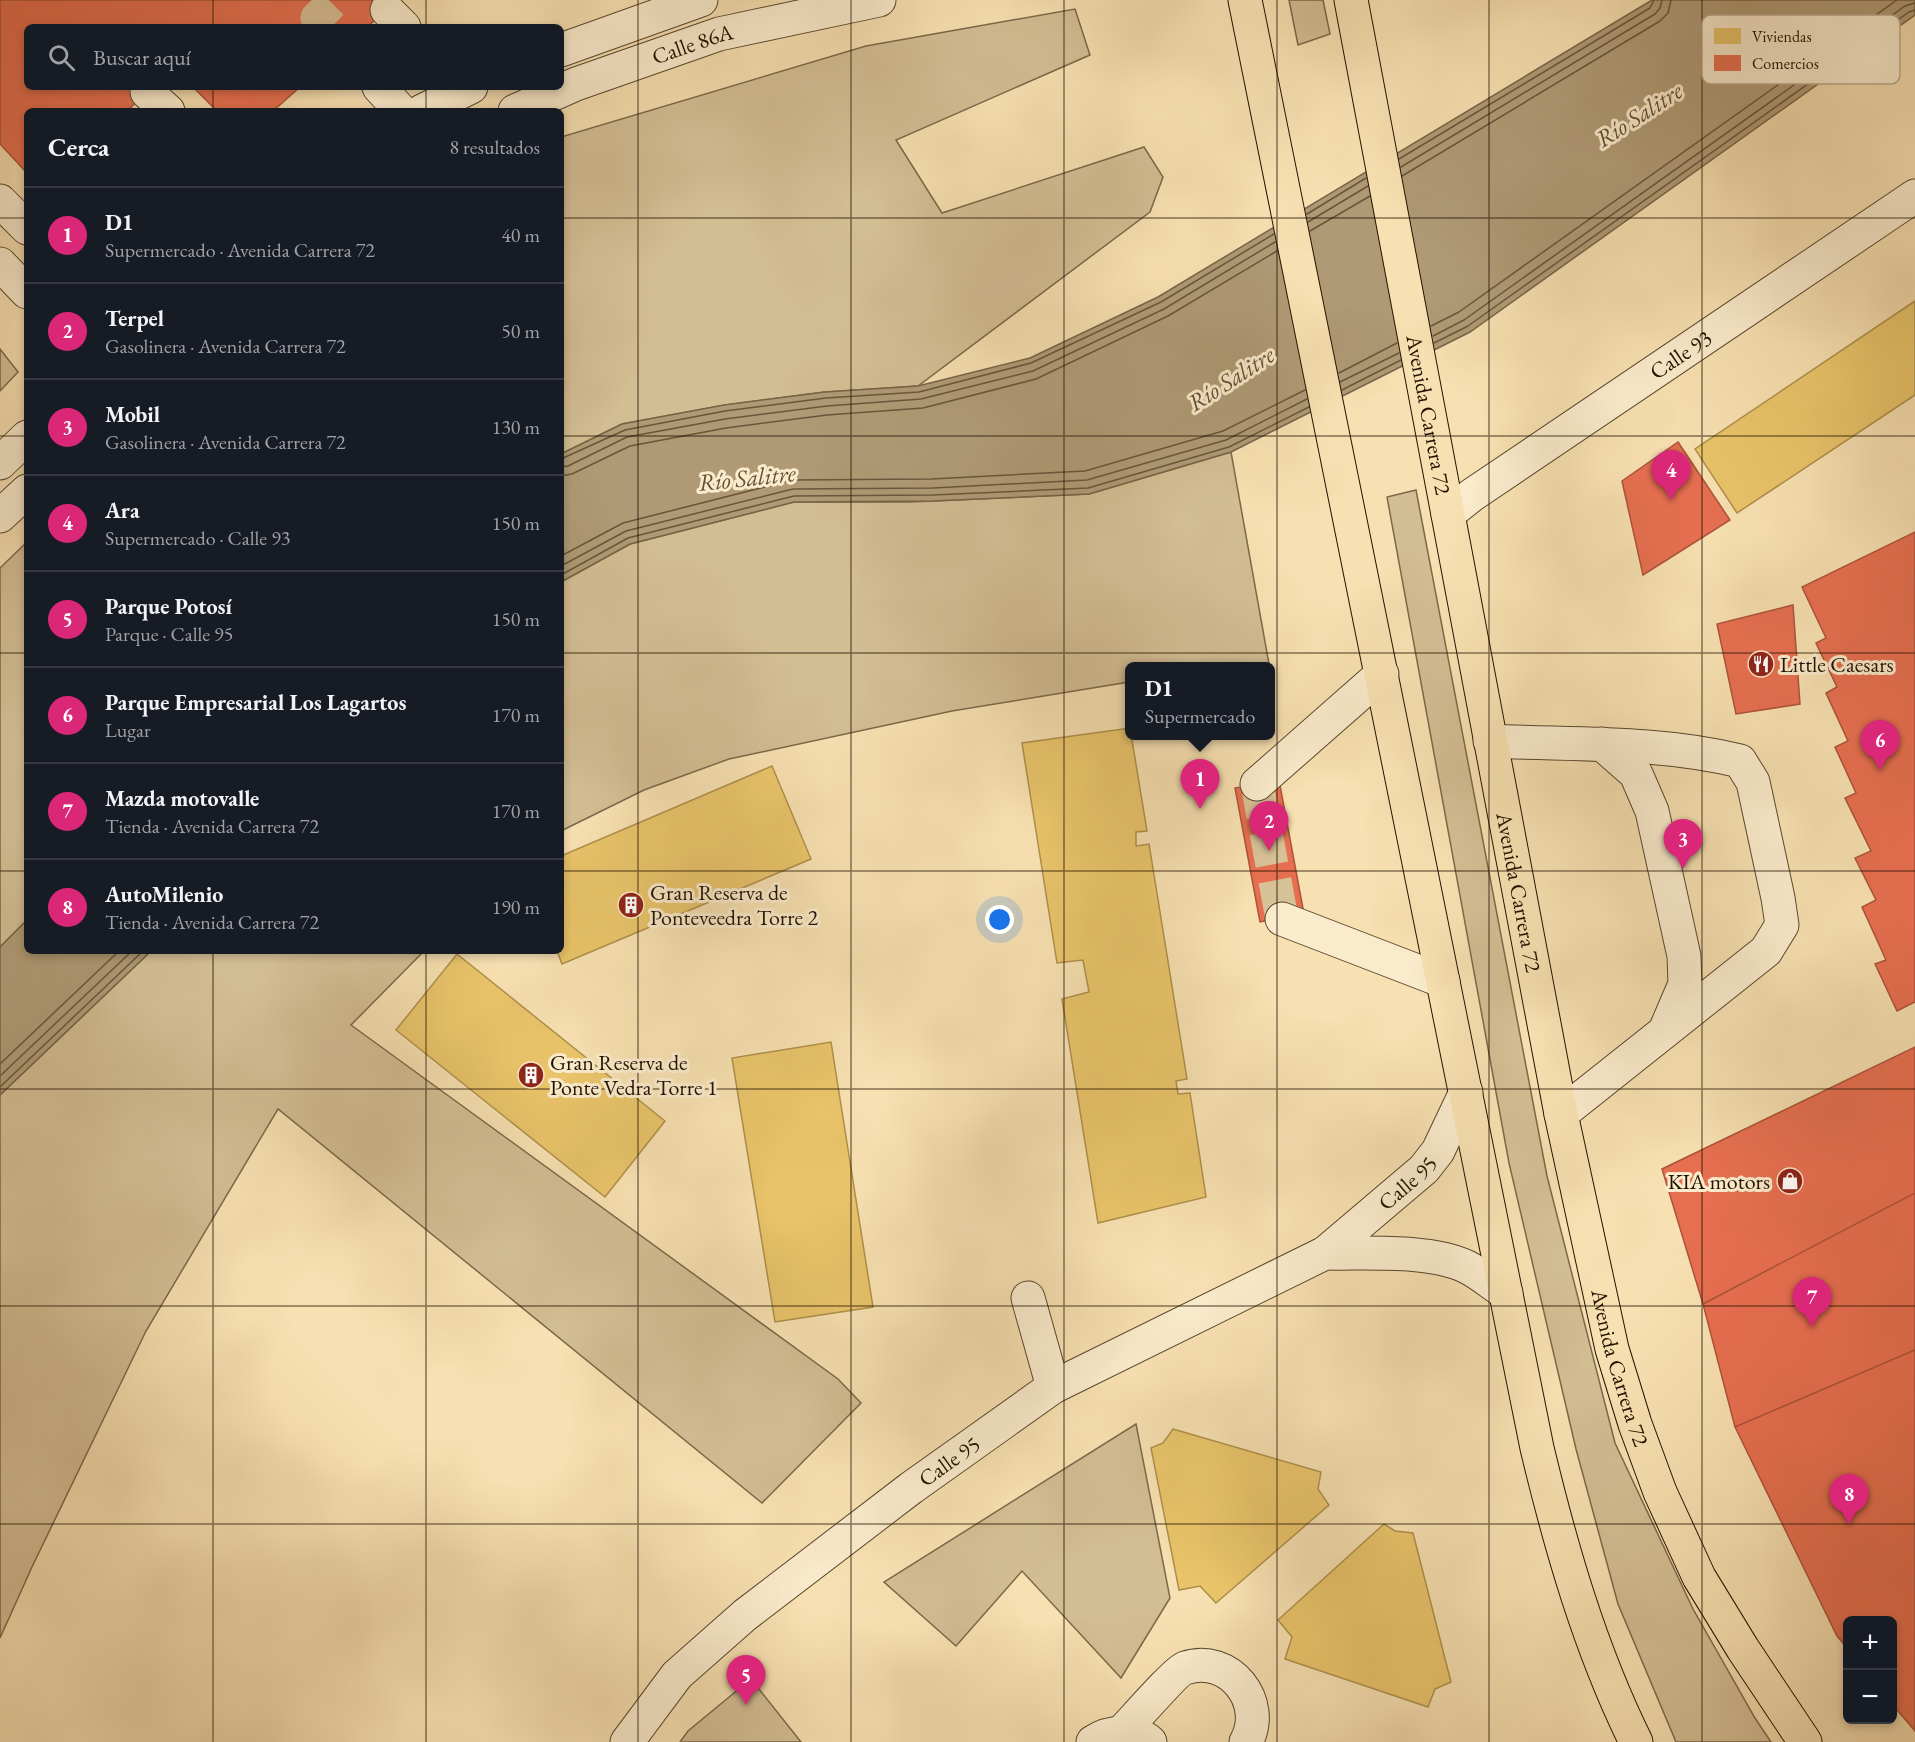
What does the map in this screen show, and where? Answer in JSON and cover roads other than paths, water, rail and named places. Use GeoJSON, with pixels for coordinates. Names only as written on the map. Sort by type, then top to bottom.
{"type":"FeatureCollection","features":[{"type":"Feature","properties":{"kind":"highway","name":"Avenida Carrera 72"},"geometry":{"type":"LineString","coordinates":[[1351,0],[1560,1114],[1612,1349],[1635,1424],[1660,1492],[1699,1577],[1743,1649],[1805,1742]]}},
{"type":"Feature","properties":{"kind":"highway"},"geometry":{"type":"LineString","coordinates":[[1240,6],[1274,142],[1537,1448],[1553,1516],[1591,1635],[1636,1742]]}},
{"type":"Feature","properties":{"kind":"street","name":"Calle 86A"},"geometry":{"type":"LineString","coordinates":[[564,49],[701,0]]}},
{"type":"Feature","properties":{"kind":"street","name":"Calle 86A"},"geometry":{"type":"LineString","coordinates":[[564,89],[719,34],[879,0]]}},
{"type":"Feature","properties":{"kind":"street"},"geometry":{"type":"LineString","coordinates":[[382,90],[398,108]]}},
{"type":"Feature","properties":{"kind":"street"},"geometry":{"type":"LineString","coordinates":[[427,108],[460,90]]}},
{"type":"Feature","properties":{"kind":"street","name":"Calle 86A"},"geometry":{"type":"LineString","coordinates":[[522,108],[562,90]]}},
{"type":"Feature","properties":{"kind":"street","name":"Calle 93"},"geometry":{"type":"LineString","coordinates":[[1448,514],[1472,495],[1915,196]]}},
{"type":"Feature","properties":{"kind":"street"},"geometry":{"type":"LineString","coordinates":[[0,201],[24,225]]}},
{"type":"Feature","properties":{"kind":"street"},"geometry":{"type":"LineString","coordinates":[[0,264],[24,289]]}},
{"type":"Feature","properties":{"kind":"street"},"geometry":{"type":"LineString","coordinates":[[0,463],[24,441]]}},
{"type":"Feature","properties":{"kind":"street"},"geometry":{"type":"LineString","coordinates":[[0,516],[24,493]]}},
{"type":"Feature","properties":{"kind":"street"},"geometry":{"type":"LineString","coordinates":[[1257,783],[1382,674]]}},
{"type":"Feature","properties":{"kind":"street"},"geometry":{"type":"LineString","coordinates":[[1490,741],[1602,744],[1708,753],[1740,760],[1753,782],[1778,898],[1782,925],[1766,951],[1560,1114]]}},
{"type":"Feature","properties":{"kind":"street"},"geometry":{"type":"LineString","coordinates":[[1602,744],[1636,774],[1652,811],[1684,956],[1684,984],[1665,1030]]}},
{"type":"Feature","properties":{"kind":"street"},"geometry":{"type":"LineString","coordinates":[[1282,918],[1443,981]]}},
{"type":"Feature","properties":{"kind":"street","name":"Calle 95"},"geometry":{"type":"LineString","coordinates":[[627,1742],[677,1675],[745,1615],[911,1488],[1053,1387],[1325,1253],[1424,1169],[1438,1151],[1466,1092]]}},
{"type":"Feature","properties":{"kind":"street","name":"Calle 95"},"geometry":{"type":"LineString","coordinates":[[1325,1253],[1399,1254],[1443,1258],[1468,1267],[1506,1293]]}},
{"type":"Feature","properties":{"kind":"street"},"geometry":{"type":"LineString","coordinates":[[1028,1298],[1053,1387]]}},
{"type":"Feature","properties":{"kind":"street"},"geometry":{"type":"LineString","coordinates":[[1122,1739],[1182,1668],[1200,1665],[1217,1667],[1225,1671],[1245,1689],[1252,1705],[1253,1723],[1246,1742]]}},
{"type":"Feature","properties":{"kind":"water","name":"Río Salitre"},"geometry":{"type":"Polygon","coordinates":[[[1652,0],[1915,0],[1915,15],[1900,26],[1900,15],[1702,15],[1702,84],[1818,84],[1470,332],[1231,452],[1089,494],[933,501],[794,502],[630,544],[564,580],[564,453],[622,424],[724,405],[825,392],[918,386],[1030,358],[1158,297],[1652,0]]]}},
{"type":"Feature","properties":{"kind":"water"},"geometry":{"type":"Polygon","coordinates":[[[24,923],[24,954],[148,954],[0,1095],[0,947],[24,923]]]}},
{"type":"Feature","properties":{"kind":"tunnel"},"geometry":{"type":"LineString","coordinates":[[322,24],[317,18],[335,0]]}},
{"type":"Feature","properties":{"kind":"tunnel"},"geometry":{"type":"LineString","coordinates":[[1257,784],[1282,919]]}},
{"type":"Feature","properties":{"kind":"place","name":"Ara"},"geometry":{"type":"Point","coordinates":[1671,500]}},
{"type":"Feature","properties":{"kind":"place","name":"Little Caesars"},"geometry":{"type":"Point","coordinates":[1761,664]}},
{"type":"Feature","properties":{"kind":"place","name":"Parque Empresarial Los Lagartos"},"geometry":{"type":"Point","coordinates":[1880,770]}},
{"type":"Feature","properties":{"kind":"place","name":"D1"},"geometry":{"type":"Point","coordinates":[1200,809]}},
{"type":"Feature","properties":{"kind":"place","name":"Terpel"},"geometry":{"type":"Point","coordinates":[1269,851]}},
{"type":"Feature","properties":{"kind":"place","name":"Mobil"},"geometry":{"type":"Point","coordinates":[1683,869]}},
{"type":"Feature","properties":{"kind":"place","name":"Gran Reserva de Ponteveedra Torre 2"},"geometry":{"type":"Point","coordinates":[631,905]}},
{"type":"Feature","properties":{"kind":"place","name":"Gran Reserva de Ponte Vedra Torre 1"},"geometry":{"type":"Point","coordinates":[531,1075]}},
{"type":"Feature","properties":{"kind":"place","name":"KIA motors"},"geometry":{"type":"Point","coordinates":[1790,1181]}},
{"type":"Feature","properties":{"kind":"place","name":"Mazda motovalle"},"geometry":{"type":"Point","coordinates":[1812,1327]}},
{"type":"Feature","properties":{"kind":"place","name":"AutoMilenio"},"geometry":{"type":"Point","coordinates":[1849,1524]}},
{"type":"Feature","properties":{"kind":"place","name":"Parque Potosí"},"geometry":{"type":"Point","coordinates":[746,1705]}}]}
